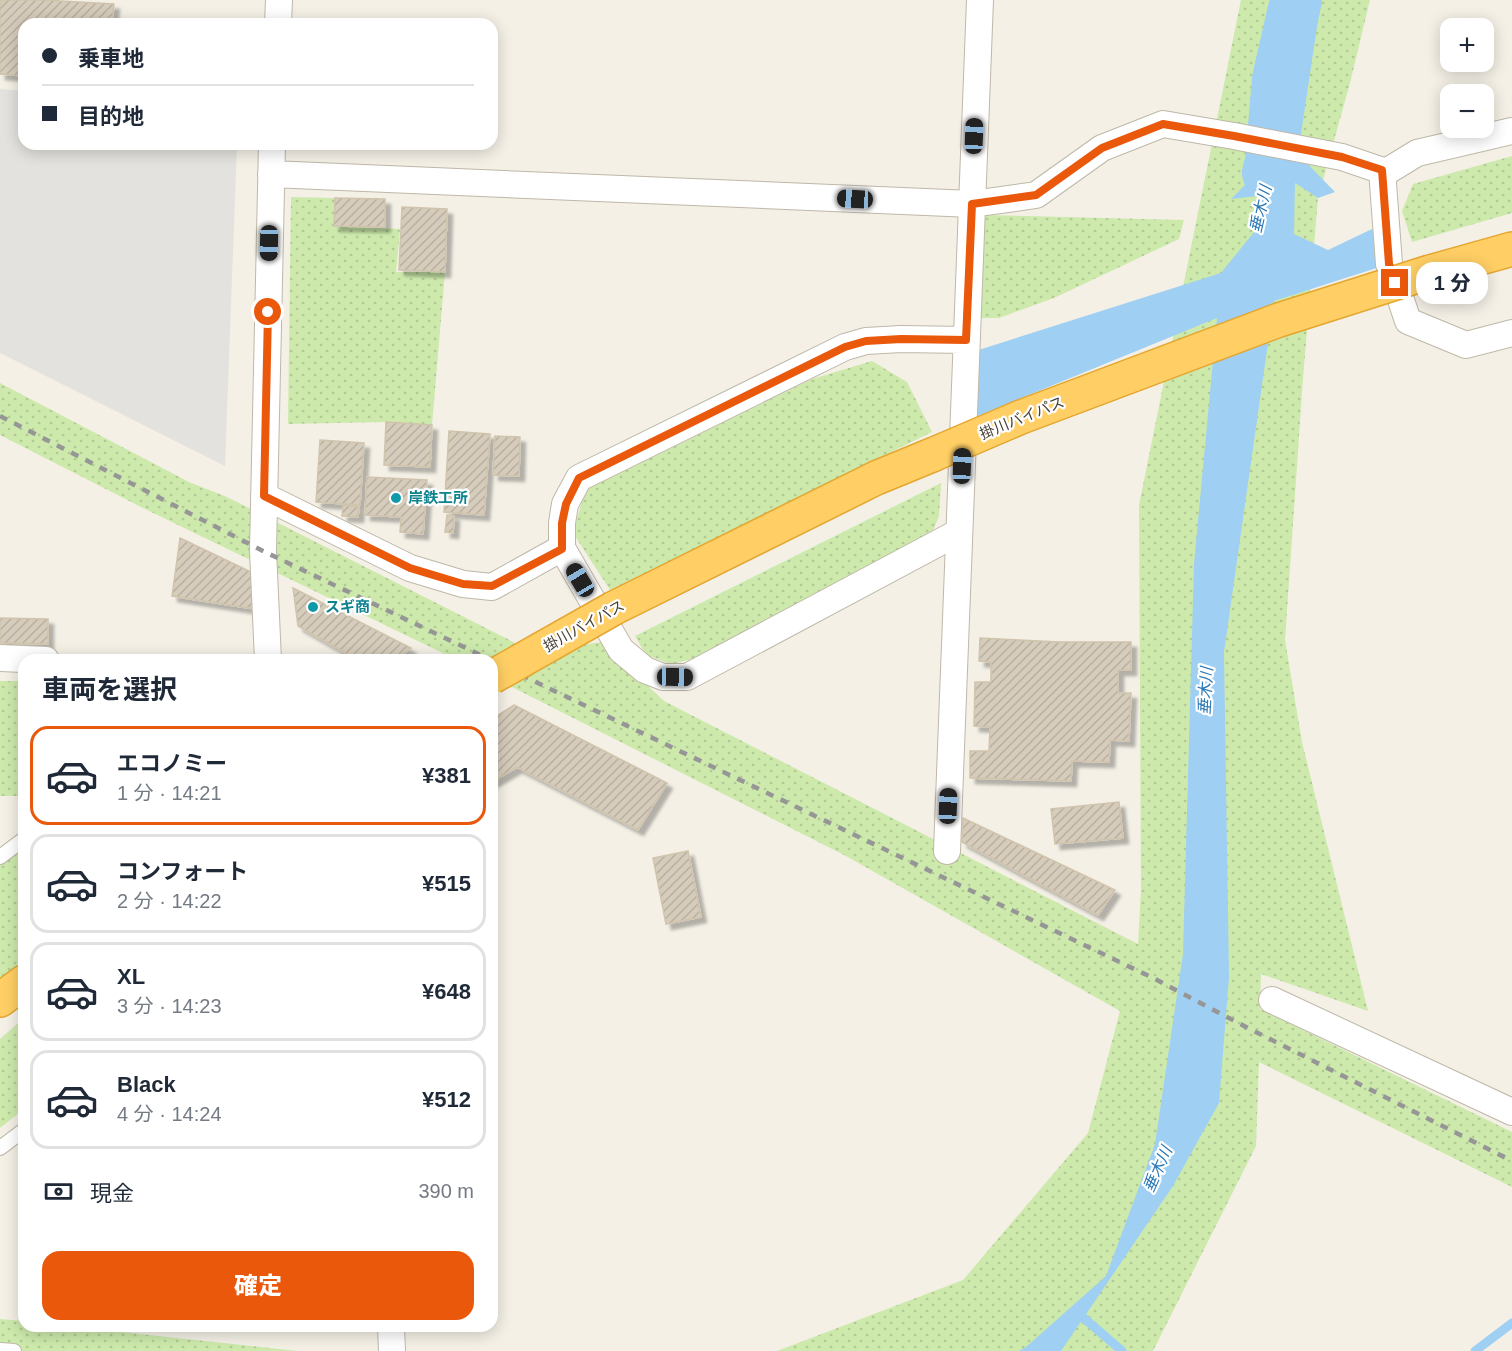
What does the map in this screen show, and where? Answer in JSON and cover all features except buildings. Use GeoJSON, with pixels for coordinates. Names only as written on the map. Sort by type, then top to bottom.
{"type":"FeatureCollection","features":[{"type":"Feature","properties":{"kind":"highway","name":"掛川バイパス"},"geometry":{"type":"LineString","coordinates":[[498,674],[614,608],[876,478],[1021,417],[1279,320],[1430,272],[1512,249]]}},
{"type":"Feature","properties":{"kind":"highway"},"geometry":{"type":"LineString","coordinates":[[0,1000],[18,986]]}},
{"type":"Feature","properties":{"kind":"street"},"geometry":{"type":"LineString","coordinates":[[278,18],[279,0]]}},
{"type":"Feature","properties":{"kind":"street"},"geometry":{"type":"LineString","coordinates":[[947,851],[980,0]]}},
{"type":"Feature","properties":{"kind":"street"},"geometry":{"type":"LineString","coordinates":[[271,174],[972,204],[1036,195],[1102,148],[1163,124],[1342,157],[1386,172],[1417,153],[1512,130]]}},
{"type":"Feature","properties":{"kind":"street"},"geometry":{"type":"LineString","coordinates":[[268,654],[263,551],[272,150]]}},
{"type":"Feature","properties":{"kind":"street"},"geometry":{"type":"LineString","coordinates":[[1382,170],[1389,264],[1408,321],[1466,345],[1512,333]]}},
{"type":"Feature","properties":{"kind":"street"},"geometry":{"type":"LineString","coordinates":[[959,532],[687,677],[663,677],[645,670],[621,650],[562,549],[562,523],[566,504],[579,478],[845,347],[866,341],[966,340]]}},
{"type":"Feature","properties":{"kind":"street"},"geometry":{"type":"LineString","coordinates":[[264,496],[410,568],[463,584],[492,586],[562,549]]}},
{"type":"Feature","properties":{"kind":"street"},"geometry":{"type":"LineString","coordinates":[[0,658],[18,659]]}},
{"type":"Feature","properties":{"kind":"street"},"geometry":{"type":"LineString","coordinates":[[1272,1000],[1512,1112]]}},
{"type":"Feature","properties":{"kind":"street"},"geometry":{"type":"LineString","coordinates":[[391,1332],[392,1351]]}},
{"type":"Feature","properties":{"kind":"lane"},"geometry":{"type":"LineString","coordinates":[[0,857],[18,844]]}},
{"type":"Feature","properties":{"kind":"lane"},"geometry":{"type":"LineString","coordinates":[[0,1148],[18,1134]]}},
{"type":"Feature","properties":{"kind":"lane"},"geometry":{"type":"LineString","coordinates":[[0,1350],[14,1351]]}},
{"type":"Feature","properties":{"kind":"green space"},"geometry":{"type":"Polygon","coordinates":[[[1241,0],[1370,0],[1318,198],[1285,640],[1302,742],[1368,1011],[1261,974],[1260,1009],[1512,1132],[1512,1187],[1259,1062],[1256,1146],[1153,1351],[777,1351],[963,1280],[1088,1133],[1120,1011],[846,856],[498,680],[498,654],[445,654],[143,508],[0,435],[0,383],[189,482],[227,497],[535,653],[601,642],[664,701],[1138,944],[1141,890],[1139,505],[1241,0]]]}},
{"type":"Feature","properties":{"kind":"green space"},"geometry":{"type":"Polygon","coordinates":[[[1512,156],[1512,213],[1412,242],[1402,211],[1413,184],[1512,156]]]}},
{"type":"Feature","properties":{"kind":"green space"},"geometry":{"type":"Polygon","coordinates":[[[291,197],[335,198],[334,226],[400,229],[396,272],[445,272],[432,425],[386,422],[288,424],[291,197]]]}},
{"type":"Feature","properties":{"kind":"green space"},"geometry":{"type":"Polygon","coordinates":[[[984,215],[1184,220],[1179,239],[1054,298],[999,318],[978,318],[984,215]]]}},
{"type":"Feature","properties":{"kind":"green space"},"geometry":{"type":"Polygon","coordinates":[[[872,361],[907,382],[932,432],[610,590],[573,533],[585,490],[812,379],[872,361]]]}},
{"type":"Feature","properties":{"kind":"green space"},"geometry":{"type":"Polygon","coordinates":[[[941,483],[939,516],[932,533],[915,549],[693,659],[671,664],[646,655],[635,636],[941,483]]]}},
{"type":"Feature","properties":{"kind":"green space"},"geometry":{"type":"Polygon","coordinates":[[[0,681],[18,681],[18,796],[0,796],[0,681]]]}},
{"type":"Feature","properties":{"kind":"green space"},"geometry":{"type":"Polygon","coordinates":[[[18,844],[18,966],[0,980],[0,857],[18,844]]]}},
{"type":"Feature","properties":{"kind":"green space"},"geometry":{"type":"Polygon","coordinates":[[[18,1023],[18,1114],[0,1128],[0,1039],[18,1023]]]}},
{"type":"Feature","properties":{"kind":"green space"},"geometry":{"type":"Polygon","coordinates":[[[0,1319],[18,1320],[18,1332],[122,1332],[298,1351],[0,1351],[0,1319]]]}},
{"type":"Feature","properties":{"kind":"shaded area"},"geometry":{"type":"Polygon","coordinates":[[[0,89],[18,90],[18,150],[237,150],[225,466],[0,353],[0,89]]]}},
{"type":"Feature","properties":{"kind":"water"},"geometry":{"type":"Polygon","coordinates":[[[1297,0],[1321,0],[1298,154],[1335,192],[1318,198],[1295,183],[1294,234],[1328,250],[1372,229],[1389,264],[1274,301],[1224,652],[1229,977],[1219,1103],[1173,1186],[1061,1351],[1019,1351],[1106,1276],[1155,1144],[1183,954],[1194,564],[1217,318],[963,422],[966,354],[1221,273],[1254,232],[1258,196],[1231,199],[1263,167],[1297,0]]]}},
{"type":"Feature","properties":{"kind":"waterway","name":"垂木川"},"geometry":{"type":"LineString","coordinates":[[1268,173],[1278,79],[1296,0]]}},
{"type":"Feature","properties":{"kind":"waterway"},"geometry":{"type":"LineString","coordinates":[[1078,1313],[1122,1351]]}},
{"type":"Feature","properties":{"kind":"waterway"},"geometry":{"type":"LineString","coordinates":[[1475,1351],[1512,1323]]}},
{"type":"Feature","properties":{"kind":"railway"},"geometry":{"type":"LineString","coordinates":[[0,416],[263,551],[478,654]]}},
{"type":"Feature","properties":{"kind":"railway"},"geometry":{"type":"LineString","coordinates":[[498,664],[1153,978],[1512,1161]]}},
{"type":"Feature","properties":{"kind":"place","name":"岸鉄工所"},"geometry":{"type":"Point","coordinates":[396,498]}},
{"type":"Feature","properties":{"kind":"place","name":"スギ商"},"geometry":{"type":"Point","coordinates":[313,607]}},
{"type":"Feature","properties":{"kind":"route"},"geometry":{"type":"LineString","coordinates":[[268,312],[264,496],[410,568],[463,584],[492,586],[562,549],[562,523],[566,504],[579,478],[845,347],[866,341],[966,340],[972,204],[1036,195],[1102,148],[1163,124],[1342,157],[1382,170],[1389,264],[1395,283]]}}]}
